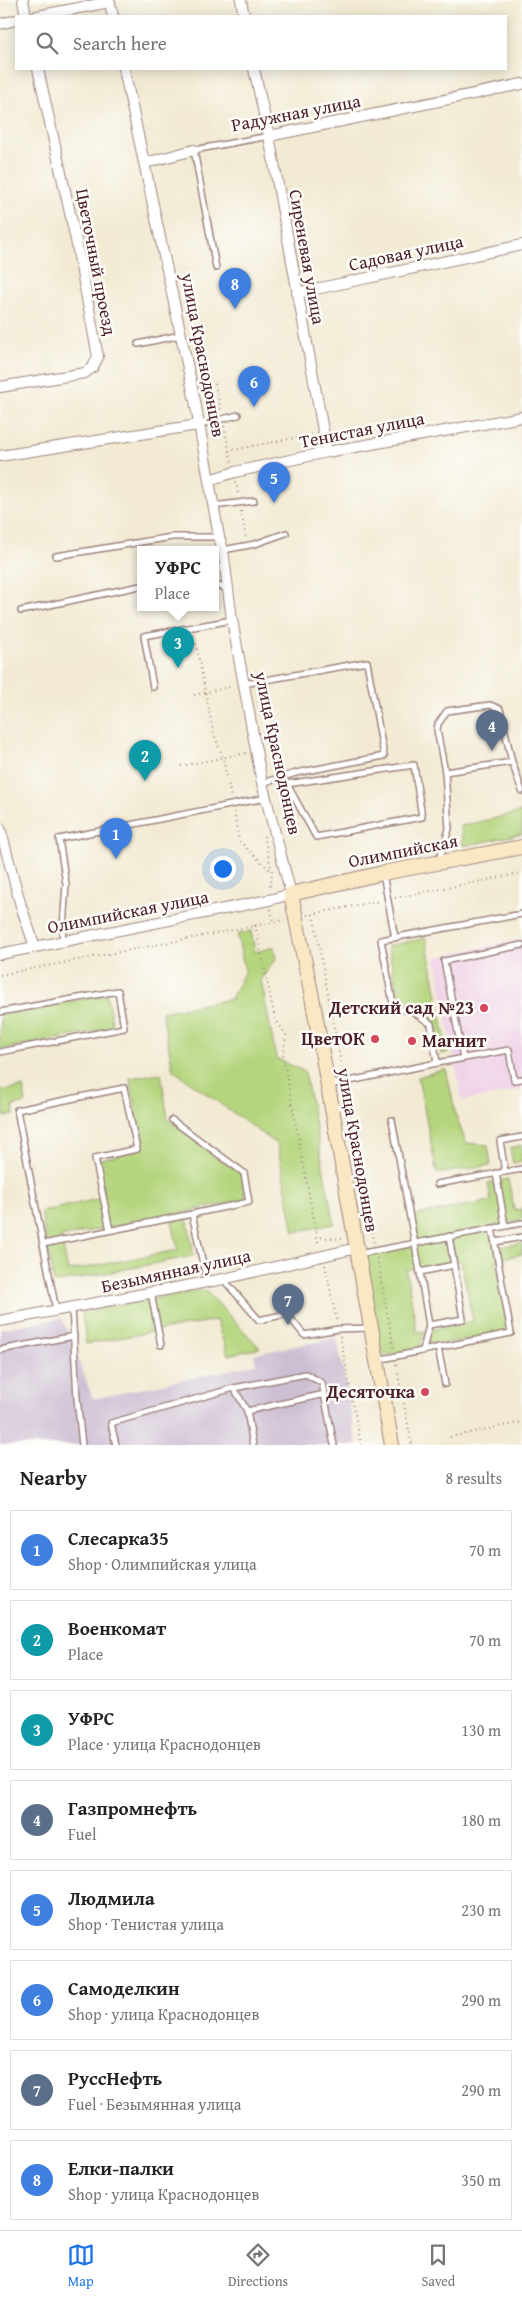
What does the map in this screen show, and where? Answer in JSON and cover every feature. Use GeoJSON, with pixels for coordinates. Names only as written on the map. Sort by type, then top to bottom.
{"type":"FeatureCollection","features":[{"type":"Feature","properties":{"kind":"main road","name":"Олимпийская"},"geometry":{"type":"LineString","coordinates":[[291,894],[383,873],[438,864],[522,846]]}},
{"type":"Feature","properties":{"kind":"main road","name":"улица Краснодонцев"},"geometry":{"type":"LineString","coordinates":[[291,894],[328,1086],[392,1445]]}},
{"type":"Feature","properties":{"kind":"street"},"geometry":{"type":"LineString","coordinates":[[23,0],[26,15]]}},
{"type":"Feature","properties":{"kind":"street"},"geometry":{"type":"LineString","coordinates":[[241,0],[244,15]]}},
{"type":"Feature","properties":{"kind":"street"},"geometry":{"type":"LineString","coordinates":[[42,15],[110,1],[113,15]]}},
{"type":"Feature","properties":{"kind":"street"},"geometry":{"type":"LineString","coordinates":[[0,24],[15,20]]}},
{"type":"Feature","properties":{"kind":"street","name":"Цветочный проезд"},"geometry":{"type":"LineString","coordinates":[[0,387],[85,373],[93,367],[98,357],[76,240],[38,70]]}},
{"type":"Feature","properties":{"kind":"street","name":"улица Краснодонцев"},"geometry":{"type":"LineString","coordinates":[[124,70],[181,335],[219,538],[223,550],[232,620],[262,784],[291,894]]}},
{"type":"Feature","properties":{"kind":"street","name":"Сиреневая улица"},"geometry":{"type":"LineString","coordinates":[[254,70],[269,136],[326,452]]}},
{"type":"Feature","properties":{"kind":"street","name":"Радужная улица"},"geometry":{"type":"LineString","coordinates":[[269,136],[522,84]]}},
{"type":"Feature","properties":{"kind":"street"},"geometry":{"type":"LineString","coordinates":[[145,163],[194,150]]}},
{"type":"Feature","properties":{"kind":"street","name":"Садовая улица"},"geometry":{"type":"LineString","coordinates":[[298,293],[522,246]]}},
{"type":"Feature","properties":{"kind":"street","name":"Тенистая улица"},"geometry":{"type":"LineString","coordinates":[[209,480],[235,472],[267,469],[326,452],[522,418]]}},
{"type":"Feature","properties":{"kind":"street"},"geometry":{"type":"LineString","coordinates":[[0,456],[198,425]]}},
{"type":"Feature","properties":{"kind":"street"},"geometry":{"type":"LineString","coordinates":[[0,828],[21,906],[36,947]]}},
{"type":"Feature","properties":{"kind":"street","name":"Олимпийская улица"},"geometry":{"type":"LineString","coordinates":[[0,954],[291,894]]}},
{"type":"Feature","properties":{"kind":"street","name":"Безымянная улица"},"geometry":{"type":"LineString","coordinates":[[0,1321],[223,1279],[322,1256],[357,1251]]}},
{"type":"Feature","properties":{"kind":"lane","name":"Радужная улица"},"geometry":{"type":"LineString","coordinates":[[194,150],[269,136]]}},
{"type":"Feature","properties":{"kind":"lane"},"geometry":{"type":"LineString","coordinates":[[194,150],[216,268]]}},
{"type":"Feature","properties":{"kind":"lane"},"geometry":{"type":"LineString","coordinates":[[138,344],[181,335]]}},
{"type":"Feature","properties":{"kind":"lane"},"geometry":{"type":"LineString","coordinates":[[198,425],[238,415]]}},
{"type":"Feature","properties":{"kind":"lane"},"geometry":{"type":"LineString","coordinates":[[213,506],[254,501]]}},
{"type":"Feature","properties":{"kind":"lane"},"geometry":{"type":"LineString","coordinates":[[223,550],[255,544],[286,533]]}},
{"type":"Feature","properties":{"kind":"lane"},"geometry":{"type":"LineString","coordinates":[[56,556],[172,537],[219,538]]}},
{"type":"Feature","properties":{"kind":"lane"},"geometry":{"type":"LineString","coordinates":[[219,586],[228,590]]}},
{"type":"Feature","properties":{"kind":"lane"},"geometry":{"type":"LineString","coordinates":[[20,611],[137,587]]}},
{"type":"Feature","properties":{"kind":"lane"},"geometry":{"type":"LineString","coordinates":[[153,687],[144,636],[232,620]]}},
{"type":"Feature","properties":{"kind":"lane"},"geometry":{"type":"LineString","coordinates":[[243,684],[367,662],[384,756],[296,773],[262,784]]}},
{"type":"Feature","properties":{"kind":"lane"},"geometry":{"type":"LineString","coordinates":[[438,864],[449,829],[445,772],[436,730],[440,718],[447,711],[490,705],[497,706],[503,718],[512,762],[522,791]]}},
{"type":"Feature","properties":{"kind":"lane"},"geometry":{"type":"LineString","coordinates":[[445,772],[512,762]]}},
{"type":"Feature","properties":{"kind":"lane"},"geometry":{"type":"LineString","coordinates":[[414,765],[422,817],[316,837],[288,784],[414,765]]}},
{"type":"Feature","properties":{"kind":"lane"},"geometry":{"type":"LineString","coordinates":[[62,942],[66,884],[59,839],[266,798]]}},
{"type":"Feature","properties":{"kind":"lane"},"geometry":{"type":"LineString","coordinates":[[383,873],[395,938]]}},
{"type":"Feature","properties":{"kind":"lane"},"geometry":{"type":"LineString","coordinates":[[437,1063],[431,1024],[411,1010],[394,1009],[381,940],[522,914]]}},
{"type":"Feature","properties":{"kind":"lane"},"geometry":{"type":"LineString","coordinates":[[463,1058],[444,961],[522,945]]}},
{"type":"Feature","properties":{"kind":"lane"},"geometry":{"type":"LineString","coordinates":[[0,1012],[118,991],[124,1028],[0,1052]]}},
{"type":"Feature","properties":{"kind":"lane"},"geometry":{"type":"LineString","coordinates":[[328,1086],[509,1050],[514,1080],[522,1079]]}},
{"type":"Feature","properties":{"kind":"lane"},"geometry":{"type":"LineString","coordinates":[[56,1310],[17,1110],[124,1088],[137,1149],[95,1158],[110,1230]]}},
{"type":"Feature","properties":{"kind":"lane"},"geometry":{"type":"LineString","coordinates":[[43,1244],[249,1202],[244,1173],[172,1120]]}},
{"type":"Feature","properties":{"kind":"lane"},"geometry":{"type":"LineString","coordinates":[[392,1120],[429,1325],[423,1350]]}},
{"type":"Feature","properties":{"kind":"lane"},"geometry":{"type":"LineString","coordinates":[[505,1172],[500,1141],[522,1137]]}},
{"type":"Feature","properties":{"kind":"lane"},"geometry":{"type":"LineString","coordinates":[[438,1184],[522,1169]]}},
{"type":"Feature","properties":{"kind":"lane"},"geometry":{"type":"LineString","coordinates":[[496,1173],[505,1226]]}},
{"type":"Feature","properties":{"kind":"lane"},"geometry":{"type":"LineString","coordinates":[[192,1214],[207,1282]]}},
{"type":"Feature","properties":{"kind":"lane"},"geometry":{"type":"LineString","coordinates":[[357,1251],[375,1251],[522,1223]]}},
{"type":"Feature","properties":{"kind":"lane"},"geometry":{"type":"LineString","coordinates":[[376,1360],[511,1333],[492,1228]]}},
{"type":"Feature","properties":{"kind":"lane"},"geometry":{"type":"LineString","coordinates":[[429,1325],[463,1318],[449,1236]]}},
{"type":"Feature","properties":{"kind":"lane"},"geometry":{"type":"LineString","coordinates":[[495,1242],[522,1237]]}},
{"type":"Feature","properties":{"kind":"lane"},"geometry":{"type":"LineString","coordinates":[[420,1272],[454,1265]]}},
{"type":"Feature","properties":{"kind":"lane"},"geometry":{"type":"LineString","coordinates":[[223,1279],[258,1320],[287,1314],[304,1336],[338,1329],[370,1328]]}},
{"type":"Feature","properties":{"kind":"lane"},"geometry":{"type":"LineString","coordinates":[[151,1293],[161,1345]]}},
{"type":"Feature","properties":{"kind":"lane"},"geometry":{"type":"LineString","coordinates":[[72,1308],[82,1445]]}},
{"type":"Feature","properties":{"kind":"lane"},"geometry":{"type":"LineString","coordinates":[[0,1350],[74,1336]]}},
{"type":"Feature","properties":{"kind":"lane"},"geometry":{"type":"LineString","coordinates":[[438,1347],[445,1384]]}},
{"type":"Feature","properties":{"kind":"lane"},"geometry":{"type":"LineString","coordinates":[[116,1445],[111,1422],[234,1388],[306,1374],[322,1383],[334,1445]]}},
{"type":"Feature","properties":{"kind":"lane"},"geometry":{"type":"LineString","coordinates":[[234,1388],[247,1411],[252,1445]]}},
{"type":"Feature","properties":{"kind":"lane"},"geometry":{"type":"LineString","coordinates":[[247,1411],[324,1394]]}},
{"type":"Feature","properties":{"kind":"path"},"geometry":{"type":"LineString","coordinates":[[228,451],[322,432]]}},
{"type":"Feature","properties":{"kind":"path"},"geometry":{"type":"LineString","coordinates":[[267,469],[270,483]]}},
{"type":"Feature","properties":{"kind":"path"},"geometry":{"type":"LineString","coordinates":[[192,627],[213,731],[223,758],[239,841],[272,872]]}},
{"type":"Feature","properties":{"kind":"path"},"geometry":{"type":"LineString","coordinates":[[194,695],[243,684]]}},
{"type":"Feature","properties":{"kind":"path"},"geometry":{"type":"LineString","coordinates":[[182,766],[256,751]]}},
{"type":"Feature","properties":{"kind":"path"},"geometry":{"type":"LineString","coordinates":[[262,827],[272,872],[268,900],[273,922]]}},
{"type":"Feature","properties":{"kind":"path"},"geometry":{"type":"LineString","coordinates":[[0,975],[522,873]]}},
{"type":"Feature","properties":{"kind":"path"},"geometry":{"type":"LineString","coordinates":[[313,914],[412,1445]]}},
{"type":"Feature","properties":{"kind":"path"},"geometry":{"type":"LineString","coordinates":[[255,925],[275,1018],[286,1035],[283,1058],[316,1236],[328,1277],[361,1445]]}},
{"type":"Feature","properties":{"kind":"path"},"geometry":{"type":"LineString","coordinates":[[450,1437],[522,1422]]}},
{"type":"Feature","properties":{"kind":"shaded area","name":"Детский сад №23"},"geometry":{"type":"Polygon","coordinates":[[[522,939],[522,1090],[462,1101],[436,957],[522,939]]]}},
{"type":"Feature","properties":{"kind":"shaded area"},"geometry":{"type":"Polygon","coordinates":[[[62,1318],[93,1399],[256,1364],[254,1354],[337,1338],[357,1445],[0,1445],[0,1329],[62,1318]]]}},
{"type":"Feature","properties":{"kind":"green space"},"geometry":{"type":"Polygon","coordinates":[[[522,812],[522,834],[463,846],[461,826],[522,812]]]}},
{"type":"Feature","properties":{"kind":"green space"},"geometry":{"type":"Polygon","coordinates":[[[251,931],[255,952],[274,947],[276,959],[261,979],[276,1058],[305,1072],[334,1224],[294,1232],[277,1144],[173,1070],[162,1012],[231,999],[245,971],[237,935],[251,931]]]}},
{"type":"Feature","properties":{"kind":"green space"},"geometry":{"type":"Polygon","coordinates":[[[426,938],[448,1053],[441,1054],[435,1020],[410,1005],[399,1003],[388,946],[426,938]]]}},
{"type":"Feature","properties":{"kind":"green space"},"geometry":{"type":"Polygon","coordinates":[[[107,995],[113,1028],[0,1050],[0,1014],[107,995]]]}},
{"type":"Feature","properties":{"kind":"green space"},"geometry":{"type":"Polygon","coordinates":[[[446,1069],[456,1116],[466,1143],[488,1145],[491,1165],[437,1174],[418,1077],[446,1069]]]}},
{"type":"Feature","properties":{"kind":"green space"},"geometry":{"type":"Polygon","coordinates":[[[161,1073],[168,1120],[242,1174],[246,1200],[61,1237],[68,1271],[178,1250],[172,1221],[187,1218],[194,1256],[54,1283],[41,1212],[105,1197],[97,1160],[142,1149],[130,1078],[161,1073]]]}},
{"type":"Feature","properties":{"kind":"green space"},"geometry":{"type":"Polygon","coordinates":[[[23,1087],[26,1103],[13,1106],[14,1115],[5,1117],[1,1091],[23,1087]]]}},
{"type":"Feature","properties":{"kind":"green space"},"geometry":{"type":"Polygon","coordinates":[[[522,1145],[522,1161],[513,1163],[510,1148],[522,1145]]]}},
{"type":"Feature","properties":{"kind":"green space"},"geometry":{"type":"Polygon","coordinates":[[[508,1179],[514,1210],[522,1209],[522,1220],[489,1226],[493,1248],[522,1243],[522,1254],[496,1260],[509,1331],[427,1347],[431,1330],[473,1321],[461,1260],[406,1270],[417,1332],[425,1331],[420,1348],[381,1356],[361,1256],[416,1244],[412,1216],[491,1201],[488,1183],[508,1179]]]}},
{"type":"Feature","properties":{"kind":"green space"},"geometry":{"type":"Polygon","coordinates":[[[202,1290],[207,1292],[260,1348],[228,1355],[216,1320],[86,1344],[82,1312],[202,1290]]]}},
{"type":"Feature","properties":{"kind":"place","name":"Елки-палки"},"geometry":{"type":"Point","coordinates":[235,309]}},
{"type":"Feature","properties":{"kind":"place","name":"Самоделкин"},"geometry":{"type":"Point","coordinates":[254,407]}},
{"type":"Feature","properties":{"kind":"place","name":"Людмила"},"geometry":{"type":"Point","coordinates":[274,503]}},
{"type":"Feature","properties":{"kind":"place","name":"УФРС"},"geometry":{"type":"Point","coordinates":[178,668]}},
{"type":"Feature","properties":{"kind":"place","name":"Газпромнефть"},"geometry":{"type":"Point","coordinates":[492,751]}},
{"type":"Feature","properties":{"kind":"place","name":"Военкомат"},"geometry":{"type":"Point","coordinates":[145,781]}},
{"type":"Feature","properties":{"kind":"place","name":"Слесарка35"},"geometry":{"type":"Point","coordinates":[116,859]}},
{"type":"Feature","properties":{"kind":"place","name":"Детский сад №23"},"geometry":{"type":"Point","coordinates":[484,1008]}},
{"type":"Feature","properties":{"kind":"place","name":"ЦветОК"},"geometry":{"type":"Point","coordinates":[375,1039]}},
{"type":"Feature","properties":{"kind":"place","name":"Магнит"},"geometry":{"type":"Point","coordinates":[412,1041]}},
{"type":"Feature","properties":{"kind":"place","name":"РуссНефть"},"geometry":{"type":"Point","coordinates":[288,1325]}},
{"type":"Feature","properties":{"kind":"place","name":"Десяточка"},"geometry":{"type":"Point","coordinates":[425,1392]}}]}
